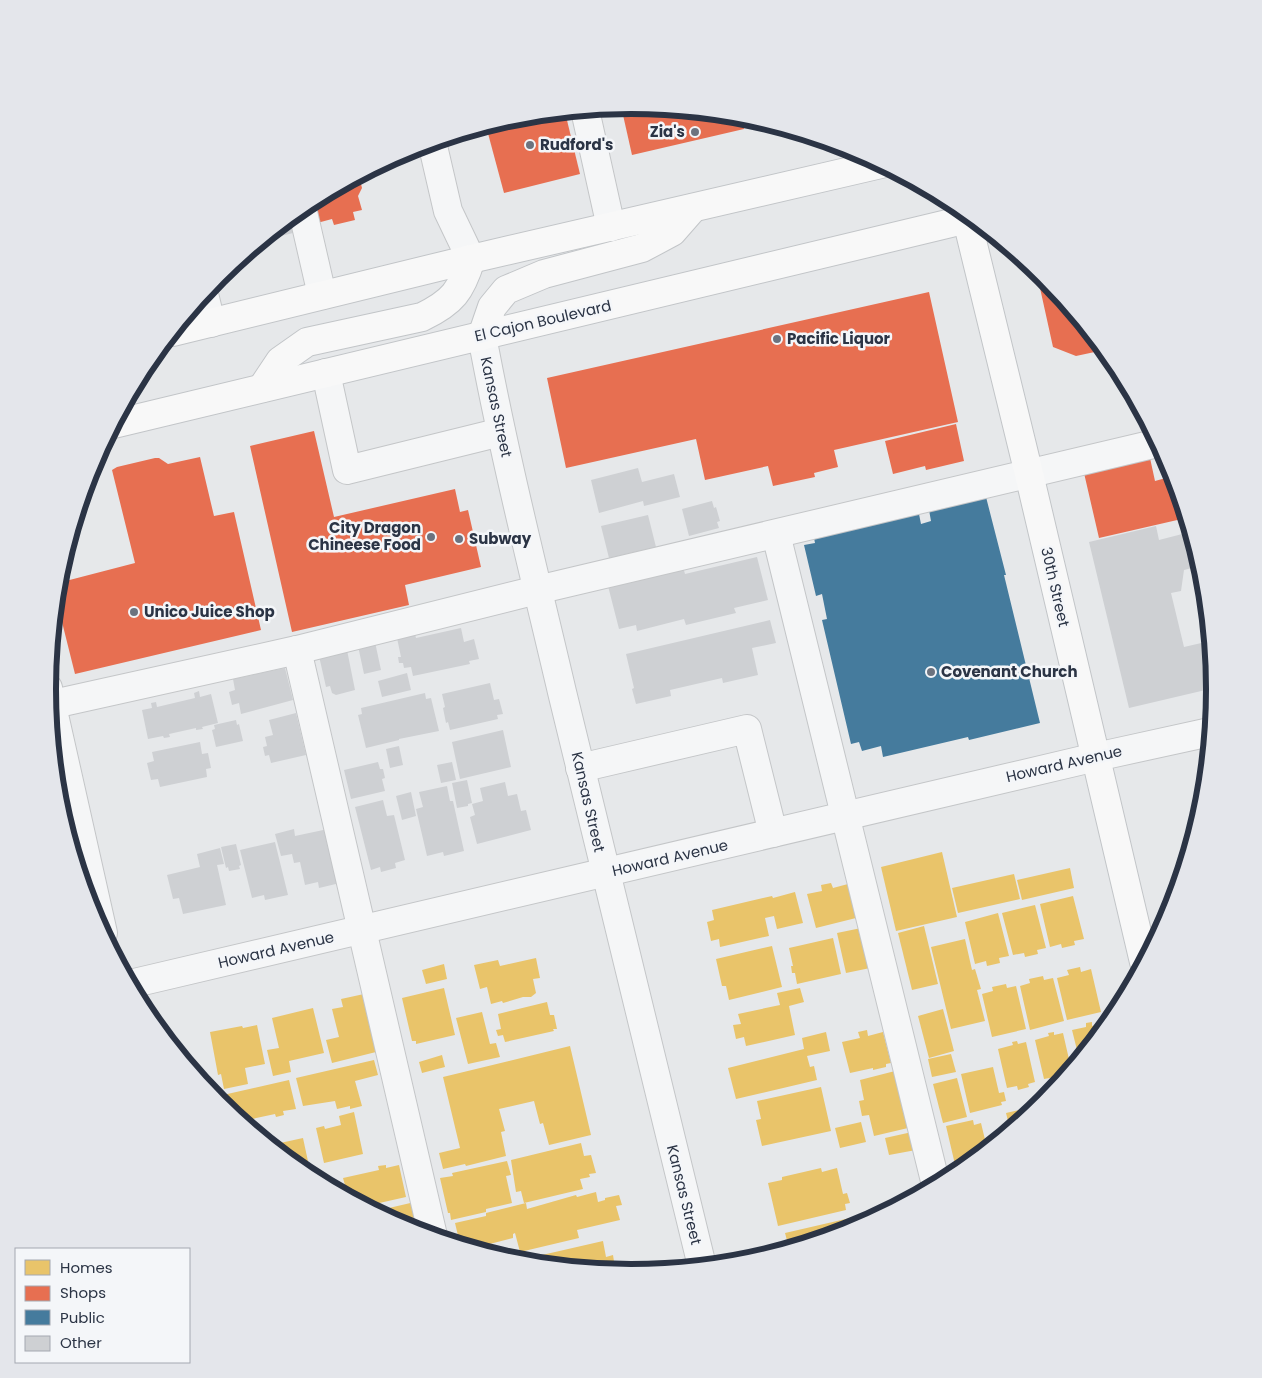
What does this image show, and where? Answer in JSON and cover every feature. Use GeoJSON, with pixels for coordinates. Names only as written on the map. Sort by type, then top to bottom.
{"type":"FeatureCollection","features":[{"type":"Feature","properties":{"kind":"main road"},"geometry":{"type":"LineString","coordinates":[[183,329],[471,258],[869,167]]}},
{"type":"Feature","properties":{"kind":"main road"},"geometry":{"type":"LineString","coordinates":[[482,336],[492,307],[506,290],[544,274],[642,248],[672,232],[693,208]]}},
{"type":"Feature","properties":{"kind":"main road","name":"El Cajon Boulevard"},"geometry":{"type":"LineString","coordinates":[[123,422],[482,336],[960,218]]}},
{"type":"Feature","properties":{"kind":"main road","name":"30th Street"},"geometry":{"type":"LineString","coordinates":[[970,225],[1142,952]]}},
{"type":"Feature","properties":{"kind":"main road"},"geometry":{"type":"LineString","coordinates":[[262,388],[280,361],[307,342],[422,317],[437,310],[452,298],[464,280],[471,258]]}},
{"type":"Feature","properties":{"kind":"street"},"geometry":{"type":"LineString","coordinates":[[585,116],[611,227]]}},
{"type":"Feature","properties":{"kind":"street"},"geometry":{"type":"LineString","coordinates":[[434,150],[448,211],[471,258]]}},
{"type":"Feature","properties":{"kind":"street"},"geometry":{"type":"LineString","coordinates":[[304,217],[322,295]]}},
{"type":"Feature","properties":{"kind":"street"},"geometry":{"type":"LineString","coordinates":[[206,303],[211,322]]}},
{"type":"Feature","properties":{"kind":"street","name":"Kansas Street"},"geometry":{"type":"LineString","coordinates":[[482,336],[501,432],[580,768],[700,1260]]}},
{"type":"Feature","properties":{"kind":"street"},"geometry":{"type":"LineString","coordinates":[[326,373],[347,470],[501,432]]}},
{"type":"Feature","properties":{"kind":"street"},"geometry":{"type":"LineString","coordinates":[[56,698],[297,650],[538,590],[1151,446]]}},
{"type":"Feature","properties":{"kind":"street"},"geometry":{"type":"LineString","coordinates":[[776,534],[934,1177]]}},
{"type":"Feature","properties":{"kind":"street"},"geometry":{"type":"LineString","coordinates":[[297,650],[431,1227]]}},
{"type":"Feature","properties":{"kind":"street"},"geometry":{"type":"LineString","coordinates":[[580,768],[747,729],[773,833]]}},
{"type":"Feature","properties":{"kind":"street","name":"Howard Avenue"},"geometry":{"type":"LineString","coordinates":[[137,982],[1204,733]]}},
{"type":"Feature","properties":{"kind":"street"},"geometry":{"type":"LineString","coordinates":[[58,740],[93,891]]}},
{"type":"Feature","properties":{"kind":"building: Homes"},"geometry":{"type":"Polygon","coordinates":[[[942,852],[957,917],[896,931],[881,867],[942,852]]]}},
{"type":"Feature","properties":{"kind":"building: Homes"},"geometry":{"type":"Polygon","coordinates":[[[1070,868],[1074,888],[1022,900],[1017,880],[1070,868]]]}},
{"type":"Feature","properties":{"kind":"building: Homes"},"geometry":{"type":"Polygon","coordinates":[[[1014,874],[1020,899],[958,913],[952,888],[1014,874]]]}},
{"type":"Feature","properties":{"kind":"building: Homes"},"geometry":{"type":"Polygon","coordinates":[[[831,883],[833,888],[848,884],[856,918],[816,928],[807,894],[822,891],[821,885],[831,883]]]}},
{"type":"Feature","properties":{"kind":"building: Homes"},"geometry":{"type":"Polygon","coordinates":[[[795,892],[803,923],[777,929],[774,916],[765,918],[769,936],[720,947],[719,939],[711,941],[707,922],[714,920],[712,910],[795,892]]]}},
{"type":"Feature","properties":{"kind":"building: Homes"},"geometry":{"type":"Polygon","coordinates":[[[1073,896],[1084,939],[1074,941],[1075,945],[1062,948],[1061,944],[1050,947],[1040,904],[1073,896]]]}},
{"type":"Feature","properties":{"kind":"building: Homes"},"geometry":{"type":"Polygon","coordinates":[[[1035,905],[1046,948],[1037,950],[1038,954],[1025,957],[1024,953],[1013,955],[1002,913],[1035,905]]]}},
{"type":"Feature","properties":{"kind":"building: Homes"},"geometry":{"type":"Polygon","coordinates":[[[998,913],[1009,956],[999,958],[1000,963],[987,966],[986,961],[975,964],[965,922],[998,913]]]}},
{"type":"Feature","properties":{"kind":"building: Homes"},"geometry":{"type":"Polygon","coordinates":[[[924,926],[938,984],[912,990],[898,933],[924,926]]]}},
{"type":"Feature","properties":{"kind":"building: Homes"},"geometry":{"type":"Polygon","coordinates":[[[866,927],[875,967],[846,973],[837,933],[866,927]]]}},
{"type":"Feature","properties":{"kind":"building: Homes"},"geometry":{"type":"Polygon","coordinates":[[[833,938],[841,974],[797,984],[795,973],[792,973],[791,966],[793,966],[789,948],[833,938]]]}},
{"type":"Feature","properties":{"kind":"building: Homes"},"geometry":{"type":"Polygon","coordinates":[[[965,939],[972,970],[975,969],[981,989],[977,990],[985,1021],[951,1029],[931,947],[965,939]]]}},
{"type":"Feature","properties":{"kind":"building: Homes"},"geometry":{"type":"Polygon","coordinates":[[[772,946],[782,987],[729,1000],[726,986],[722,986],[716,959],[772,946]]]}},
{"type":"Feature","properties":{"kind":"building: Homes"},"geometry":{"type":"Polygon","coordinates":[[[536,958],[540,978],[533,979],[536,993],[531,997],[491,1004],[487,987],[480,989],[474,965],[498,960],[500,966],[536,958]]]}},
{"type":"Feature","properties":{"kind":"building: Homes"},"geometry":{"type":"Polygon","coordinates":[[[444,964],[447,979],[426,984],[422,970],[444,964]]]}},
{"type":"Feature","properties":{"kind":"building: Homes"},"geometry":{"type":"Polygon","coordinates":[[[1080,967],[1081,972],[1091,969],[1101,1012],[1067,1020],[1057,978],[1069,975],[1067,970],[1080,967]]]}},
{"type":"Feature","properties":{"kind":"building: Homes"},"geometry":{"type":"Polygon","coordinates":[[[1043,976],[1044,980],[1053,978],[1064,1021],[1030,1030],[1020,986],[1030,983],[1029,979],[1043,976]]]}},
{"type":"Feature","properties":{"kind":"building: Homes"},"geometry":{"type":"Polygon","coordinates":[[[1006,984],[1007,988],[1016,986],[1026,1029],[992,1037],[982,994],[993,991],[992,987],[1006,984]]]}},
{"type":"Feature","properties":{"kind":"building: Homes"},"geometry":{"type":"Polygon","coordinates":[[[444,988],[455,1035],[416,1044],[416,1041],[412,1041],[402,998],[444,988]]]}},
{"type":"Feature","properties":{"kind":"building: Homes"},"geometry":{"type":"Polygon","coordinates":[[[800,988],[804,1002],[789,1006],[795,1035],[746,1046],[744,1037],[736,1039],[733,1025],[741,1024],[738,1014],[780,1005],[777,993],[800,988]]]}},
{"type":"Feature","properties":{"kind":"building: Homes"},"geometry":{"type":"Polygon","coordinates":[[[364,994],[380,1051],[332,1063],[326,1040],[339,1037],[332,1009],[343,1007],[341,999],[364,994]]]}},
{"type":"Feature","properties":{"kind":"building: Homes"},"geometry":{"type":"Polygon","coordinates":[[[547,1002],[550,1015],[554,1015],[557,1029],[505,1042],[503,1035],[498,1036],[496,1030],[501,1029],[498,1014],[547,1002]]]}},
{"type":"Feature","properties":{"kind":"building: Homes"},"geometry":{"type":"Polygon","coordinates":[[[313,1008],[324,1053],[289,1061],[291,1072],[273,1076],[267,1050],[279,1048],[272,1018],[313,1008]]]}},
{"type":"Feature","properties":{"kind":"building: Homes"},"geometry":{"type":"Polygon","coordinates":[[[943,1009],[954,1051],[929,1058],[918,1016],[943,1009]]]}},
{"type":"Feature","properties":{"kind":"building: Homes"},"geometry":{"type":"Polygon","coordinates":[[[482,1012],[490,1044],[496,1043],[500,1057],[468,1064],[456,1018],[482,1012]]]}},
{"type":"Feature","properties":{"kind":"building: Homes"},"geometry":{"type":"Polygon","coordinates":[[[1092,1022],[1092,1026],[1097,1025],[1077,1051],[1072,1030],[1086,1027],[1086,1023],[1092,1022]]]}},
{"type":"Feature","properties":{"kind":"building: Homes"},"geometry":{"type":"Polygon","coordinates":[[[257,1025],[265,1064],[245,1068],[248,1084],[224,1089],[221,1074],[218,1075],[210,1032],[257,1025]]]}},
{"type":"Feature","properties":{"kind":"building: Homes"},"geometry":{"type":"Polygon","coordinates":[[[867,1030],[868,1036],[883,1032],[891,1063],[886,1064],[886,1067],[850,1073],[842,1042],[860,1038],[858,1032],[867,1030]]]}},
{"type":"Feature","properties":{"kind":"building: Homes"},"geometry":{"type":"Polygon","coordinates":[[[826,1032],[830,1051],[807,1056],[810,1067],[814,1066],[817,1080],[736,1099],[728,1068],[804,1049],[802,1038],[826,1032]]]}},
{"type":"Feature","properties":{"kind":"building: Homes"},"geometry":{"type":"Polygon","coordinates":[[[1054,1032],[1054,1035],[1063,1033],[1069,1060],[1054,1077],[1044,1079],[1035,1040],[1049,1036],[1048,1033],[1054,1032]]]}},
{"type":"Feature","properties":{"kind":"building: Homes"},"geometry":{"type":"Polygon","coordinates":[[[1017,1041],[1018,1044],[1026,1042],[1035,1082],[1028,1084],[1029,1087],[1018,1090],[1017,1086],[1007,1088],[998,1049],[1013,1045],[1012,1042],[1017,1041]]]}},
{"type":"Feature","properties":{"kind":"building: Homes"},"geometry":{"type":"Polygon","coordinates":[[[570,1046],[591,1135],[549,1145],[543,1123],[540,1124],[534,1101],[499,1109],[505,1131],[501,1132],[506,1156],[466,1166],[465,1164],[443,1169],[439,1153],[460,1148],[443,1077],[570,1046]]]}},
{"type":"Feature","properties":{"kind":"building: Homes"},"geometry":{"type":"Polygon","coordinates":[[[951,1054],[956,1072],[932,1077],[928,1059],[951,1054]]]}},
{"type":"Feature","properties":{"kind":"building: Homes"},"geometry":{"type":"Polygon","coordinates":[[[442,1055],[445,1067],[422,1073],[419,1062],[442,1055]]]}},
{"type":"Feature","properties":{"kind":"building: Homes"},"geometry":{"type":"Polygon","coordinates":[[[374,1060],[378,1075],[355,1081],[362,1106],[350,1109],[350,1106],[337,1109],[335,1101],[303,1106],[296,1078],[374,1060]]]}},
{"type":"Feature","properties":{"kind":"building: Homes"},"geometry":{"type":"Polygon","coordinates":[[[993,1067],[999,1093],[1004,1092],[1006,1101],[1001,1102],[1002,1105],[970,1113],[961,1074],[993,1067]]]}},
{"type":"Feature","properties":{"kind":"building: Homes"},"geometry":{"type":"Polygon","coordinates":[[[895,1071],[908,1128],[874,1136],[869,1115],[862,1116],[859,1101],[864,1100],[860,1080],[895,1071]]]}},
{"type":"Feature","properties":{"kind":"building: Homes"},"geometry":{"type":"Polygon","coordinates":[[[957,1078],[967,1117],[943,1123],[933,1084],[957,1078]]]}},
{"type":"Feature","properties":{"kind":"building: Homes"},"geometry":{"type":"Polygon","coordinates":[[[289,1080],[296,1109],[283,1111],[284,1115],[276,1117],[275,1114],[252,1119],[252,1121],[225,1095],[289,1080]]]}},
{"type":"Feature","properties":{"kind":"building: Homes"},"geometry":{"type":"Polygon","coordinates":[[[821,1087],[831,1131],[762,1146],[756,1120],[761,1119],[757,1101],[821,1087]]]}},
{"type":"Feature","properties":{"kind":"building: Homes"},"geometry":{"type":"Polygon","coordinates":[[[1022,1109],[1008,1122],[1006,1113],[1022,1109]]]}},
{"type":"Feature","properties":{"kind":"building: Homes"},"geometry":{"type":"Polygon","coordinates":[[[354,1112],[363,1154],[324,1163],[316,1128],[324,1126],[325,1129],[341,1125],[339,1116],[354,1112]]]}},
{"type":"Feature","properties":{"kind":"building: Homes"},"geometry":{"type":"Polygon","coordinates":[[[973,1120],[974,1125],[981,1123],[985,1141],[955,1164],[946,1126],[973,1120]]]}},
{"type":"Feature","properties":{"kind":"building: Homes"},"geometry":{"type":"Polygon","coordinates":[[[861,1122],[866,1142],[840,1148],[835,1128],[861,1122]]]}},
{"type":"Feature","properties":{"kind":"building: Homes"},"geometry":{"type":"Polygon","coordinates":[[[912,1132],[916,1150],[889,1155],[885,1138],[912,1132]]]}},
{"type":"Feature","properties":{"kind":"building: Homes"},"geometry":{"type":"Polygon","coordinates":[[[303,1138],[309,1165],[281,1145],[279,1143],[303,1138]]]}},
{"type":"Feature","properties":{"kind":"building: Homes"},"geometry":{"type":"Polygon","coordinates":[[[581,1143],[584,1156],[591,1155],[596,1173],[589,1174],[590,1177],[580,1179],[583,1189],[524,1203],[521,1191],[516,1192],[511,1160],[581,1143]]]}},
{"type":"Feature","properties":{"kind":"building: Homes"},"geometry":{"type":"Polygon","coordinates":[[[507,1161],[511,1175],[506,1176],[512,1203],[486,1209],[486,1212],[451,1220],[440,1178],[453,1176],[452,1173],[507,1161]]]}},
{"type":"Feature","properties":{"kind":"building: Homes"},"geometry":{"type":"Polygon","coordinates":[[[386,1165],[386,1168],[399,1165],[406,1197],[376,1204],[346,1188],[343,1178],[379,1170],[378,1166],[386,1165]]]}},
{"type":"Feature","properties":{"kind":"building: Homes"},"geometry":{"type":"Polygon","coordinates":[[[821,1168],[822,1172],[837,1168],[843,1194],[847,1193],[850,1203],[845,1204],[846,1210],[778,1226],[768,1183],[782,1180],[782,1177],[821,1168]]]}},
{"type":"Feature","properties":{"kind":"building: Homes"},"geometry":{"type":"Polygon","coordinates":[[[596,1192],[598,1202],[605,1200],[605,1198],[619,1195],[622,1205],[616,1206],[620,1220],[577,1230],[579,1238],[520,1252],[515,1233],[513,1238],[486,1245],[458,1237],[455,1223],[486,1216],[486,1213],[526,1203],[527,1209],[576,1195],[577,1197],[596,1192]]]}},
{"type":"Feature","properties":{"kind":"building: Homes"},"geometry":{"type":"Polygon","coordinates":[[[419,1201],[424,1225],[411,1220],[387,1209],[419,1201]]]}},
{"type":"Feature","properties":{"kind":"building: Homes"},"geometry":{"type":"Polygon","coordinates":[[[860,1216],[787,1242],[785,1233],[860,1216]]]}},
{"type":"Feature","properties":{"kind":"building: Homes"},"geometry":{"type":"Polygon","coordinates":[[[603,1241],[606,1257],[613,1255],[614,1264],[556,1259],[542,1257],[542,1255],[603,1241]]]}},
{"type":"Feature","properties":{"kind":"building: Shops"},"geometry":{"type":"Polygon","coordinates":[[[623,114],[669,115],[743,125],[744,129],[632,155],[623,114]]]}},
{"type":"Feature","properties":{"kind":"building: Shops"},"geometry":{"type":"Polygon","coordinates":[[[566,118],[580,174],[504,193],[488,133],[519,125],[566,118]]]}},
{"type":"Feature","properties":{"kind":"building: Shops"},"geometry":{"type":"Polygon","coordinates":[[[361,182],[362,188],[358,196],[362,210],[353,212],[355,220],[334,225],[332,219],[317,223],[312,211],[361,182]]]}},
{"type":"Feature","properties":{"kind":"building: Shops"},"geometry":{"type":"Polygon","coordinates":[[[1040,288],[1063,310],[1096,352],[1076,356],[1053,347],[1040,288]]]}},
{"type":"Feature","properties":{"kind":"building: Shops"},"geometry":{"type":"Polygon","coordinates":[[[929,292],[958,422],[834,450],[838,467],[814,473],[815,477],[773,486],[768,466],[705,480],[696,439],[566,468],[547,378],[929,292]]]}},
{"type":"Feature","properties":{"kind":"building: Shops"},"geometry":{"type":"Polygon","coordinates":[[[956,424],[964,461],[926,470],[925,466],[893,474],[885,441],[956,424]]]}},
{"type":"Feature","properties":{"kind":"building: Shops"},"geometry":{"type":"Polygon","coordinates":[[[314,431],[334,517],[455,489],[460,512],[468,510],[481,567],[405,585],[409,605],[292,632],[250,446],[314,431]]]}},
{"type":"Feature","properties":{"kind":"building: Shops"},"geometry":{"type":"Polygon","coordinates":[[[200,457],[214,516],[234,512],[261,630],[75,674],[61,617],[66,581],[135,563],[112,470],[117,467],[155,458],[159,458],[168,464],[200,457]]]}},
{"type":"Feature","properties":{"kind":"building: Shops"},"geometry":{"type":"Polygon","coordinates":[[[1150,458],[1155,481],[1165,478],[1180,519],[1099,538],[1084,473],[1150,458]]]}},
{"type":"Feature","properties":{"kind":"building: Public","name":"Covenant Church"},"geometry":{"type":"Polygon","coordinates":[[[986,497],[1040,723],[969,740],[968,737],[883,757],[881,746],[862,751],[859,742],[851,744],[822,620],[827,619],[822,594],[816,596],[804,545],[815,543],[814,538],[919,514],[921,524],[931,521],[929,510],[986,497]]]}},
{"type":"Feature","properties":{"kind":"building: Other"},"geometry":{"type":"Polygon","coordinates":[[[298,221],[301,231],[276,237],[298,221]]]}},
{"type":"Feature","properties":{"kind":"building: Other"},"geometry":{"type":"Polygon","coordinates":[[[638,468],[642,482],[674,474],[680,497],[644,506],[643,501],[599,513],[591,480],[638,468]]]}},
{"type":"Feature","properties":{"kind":"building: Other"},"geometry":{"type":"Polygon","coordinates":[[[712,501],[720,521],[717,522],[719,528],[689,536],[682,509],[712,501]]]}},
{"type":"Feature","properties":{"kind":"building: Other"},"geometry":{"type":"Polygon","coordinates":[[[648,515],[656,547],[609,558],[601,526],[648,515]]]}},
{"type":"Feature","properties":{"kind":"building: Other"},"geometry":{"type":"Polygon","coordinates":[[[1156,526],[1159,540],[1184,534],[1193,568],[1184,570],[1181,591],[1171,593],[1184,647],[1204,642],[1206,690],[1129,708],[1089,542],[1156,526]]]}},
{"type":"Feature","properties":{"kind":"building: Other"},"geometry":{"type":"Polygon","coordinates":[[[757,557],[768,600],[734,608],[736,613],[686,625],[684,619],[637,631],[636,625],[619,629],[608,586],[683,567],[685,574],[757,557]]]}},
{"type":"Feature","properties":{"kind":"building: Other"},"geometry":{"type":"Polygon","coordinates":[[[770,620],[776,643],[752,648],[758,675],[723,683],[722,678],[670,690],[671,696],[636,704],[626,654],[770,620]]]}},
{"type":"Feature","properties":{"kind":"building: Other"},"geometry":{"type":"Polygon","coordinates":[[[461,628],[464,642],[474,639],[479,659],[469,661],[470,664],[413,676],[411,667],[404,668],[403,663],[399,663],[398,657],[401,657],[397,638],[415,634],[416,638],[461,628]]]}},
{"type":"Feature","properties":{"kind":"building: Other"},"geometry":{"type":"Polygon","coordinates":[[[375,642],[381,670],[364,674],[358,646],[375,642]]]}},
{"type":"Feature","properties":{"kind":"building: Other"},"geometry":{"type":"Polygon","coordinates":[[[347,650],[355,690],[336,695],[332,693],[330,686],[326,687],[319,656],[347,650]]]}},
{"type":"Feature","properties":{"kind":"building: Other"},"geometry":{"type":"Polygon","coordinates":[[[285,668],[293,700],[241,714],[239,703],[232,705],[229,692],[235,690],[233,679],[285,668]]]}},
{"type":"Feature","properties":{"kind":"building: Other"},"geometry":{"type":"Polygon","coordinates":[[[407,673],[411,690],[382,697],[378,681],[407,673]]]}},
{"type":"Feature","properties":{"kind":"building: Other"},"geometry":{"type":"Polygon","coordinates":[[[490,683],[494,700],[499,699],[503,714],[497,715],[498,719],[450,730],[448,722],[446,723],[442,694],[490,683]]]}},
{"type":"Feature","properties":{"kind":"building: Other"},"geometry":{"type":"Polygon","coordinates":[[[199,691],[200,697],[211,694],[218,723],[202,727],[203,729],[196,730],[196,728],[169,734],[170,737],[164,738],[163,736],[148,739],[142,710],[152,708],[151,703],[156,702],[157,707],[195,698],[194,693],[199,691]]]}},
{"type":"Feature","properties":{"kind":"building: Other"},"geometry":{"type":"Polygon","coordinates":[[[425,693],[426,699],[431,698],[439,731],[366,748],[358,715],[362,714],[361,708],[425,693]]]}},
{"type":"Feature","properties":{"kind":"building: Other"},"geometry":{"type":"Polygon","coordinates":[[[296,713],[306,755],[271,763],[269,755],[265,756],[263,747],[267,746],[265,737],[273,735],[269,720],[296,713]]]}},
{"type":"Feature","properties":{"kind":"building: Other"},"geometry":{"type":"Polygon","coordinates":[[[236,720],[237,725],[239,724],[243,741],[216,747],[212,730],[215,729],[214,725],[236,720]]]}},
{"type":"Feature","properties":{"kind":"building: Other"},"geometry":{"type":"Polygon","coordinates":[[[503,730],[511,767],[460,779],[452,742],[503,730]]]}},
{"type":"Feature","properties":{"kind":"building: Other"},"geometry":{"type":"Polygon","coordinates":[[[200,742],[202,754],[208,753],[211,768],[206,769],[207,777],[160,787],[158,779],[151,780],[147,763],[154,761],[152,752],[200,742]]]}},
{"type":"Feature","properties":{"kind":"building: Other"},"geometry":{"type":"Polygon","coordinates":[[[399,746],[403,765],[390,768],[386,749],[399,746]]]}},
{"type":"Feature","properties":{"kind":"building: Other"},"geometry":{"type":"Polygon","coordinates":[[[378,762],[380,769],[383,769],[385,778],[382,779],[385,791],[351,799],[344,770],[378,762]]]}},
{"type":"Feature","properties":{"kind":"building: Other"},"geometry":{"type":"Polygon","coordinates":[[[452,762],[456,780],[441,783],[437,765],[452,762]]]}},
{"type":"Feature","properties":{"kind":"building: Other"},"geometry":{"type":"Polygon","coordinates":[[[467,780],[472,803],[468,804],[468,806],[457,808],[452,783],[467,780]]]}},
{"type":"Feature","properties":{"kind":"building: Other"},"geometry":{"type":"Polygon","coordinates":[[[505,782],[508,796],[517,794],[521,811],[526,810],[531,830],[477,844],[470,817],[475,815],[472,804],[483,801],[480,788],[505,782]]]}},
{"type":"Feature","properties":{"kind":"building: Other"},"geometry":{"type":"Polygon","coordinates":[[[447,786],[450,801],[453,801],[464,851],[444,856],[443,852],[427,856],[416,809],[423,807],[419,792],[447,786]]]}},
{"type":"Feature","properties":{"kind":"building: Other"},"geometry":{"type":"Polygon","coordinates":[[[411,792],[416,816],[402,820],[396,796],[411,792]]]}},
{"type":"Feature","properties":{"kind":"building: Other"},"geometry":{"type":"Polygon","coordinates":[[[383,800],[387,816],[394,815],[405,860],[395,863],[396,868],[381,872],[380,867],[371,870],[355,807],[383,800]]]}},
{"type":"Feature","properties":{"kind":"building: Other"},"geometry":{"type":"Polygon","coordinates":[[[294,829],[295,836],[328,829],[340,883],[319,888],[318,882],[305,885],[300,862],[294,863],[292,854],[281,856],[275,834],[294,829]]]}},
{"type":"Feature","properties":{"kind":"building: Other"},"geometry":{"type":"Polygon","coordinates":[[[275,842],[288,895],[265,900],[264,895],[252,898],[240,850],[275,842]]]}},
{"type":"Feature","properties":{"kind":"building: Other"},"geometry":{"type":"Polygon","coordinates":[[[236,844],[241,865],[239,866],[240,869],[229,871],[228,867],[226,868],[221,847],[236,844]]]}},
{"type":"Feature","properties":{"kind":"building: Other"},"geometry":{"type":"Polygon","coordinates":[[[220,848],[224,864],[217,865],[226,905],[183,914],[179,898],[173,899],[167,875],[200,867],[197,854],[220,848]]]}},
{"type":"Feature","properties":{"kind":"place","name":"Zia's"},"geometry":{"type":"Point","coordinates":[695,132]}},
{"type":"Feature","properties":{"kind":"place","name":"Rudford's"},"geometry":{"type":"Point","coordinates":[530,145]}},
{"type":"Feature","properties":{"kind":"place","name":"Pacific Liquor"},"geometry":{"type":"Point","coordinates":[777,339]}},
{"type":"Feature","properties":{"kind":"place","name":"City Dragon Chineese Food"},"geometry":{"type":"Point","coordinates":[431,537]}},
{"type":"Feature","properties":{"kind":"place","name":"Subway"},"geometry":{"type":"Point","coordinates":[459,539]}},
{"type":"Feature","properties":{"kind":"place","name":"Unico Juice Shop"},"geometry":{"type":"Point","coordinates":[134,612]}},
{"type":"Feature","properties":{"kind":"place","name":"Covenant Church"},"geometry":{"type":"Point","coordinates":[931,672]}}]}
